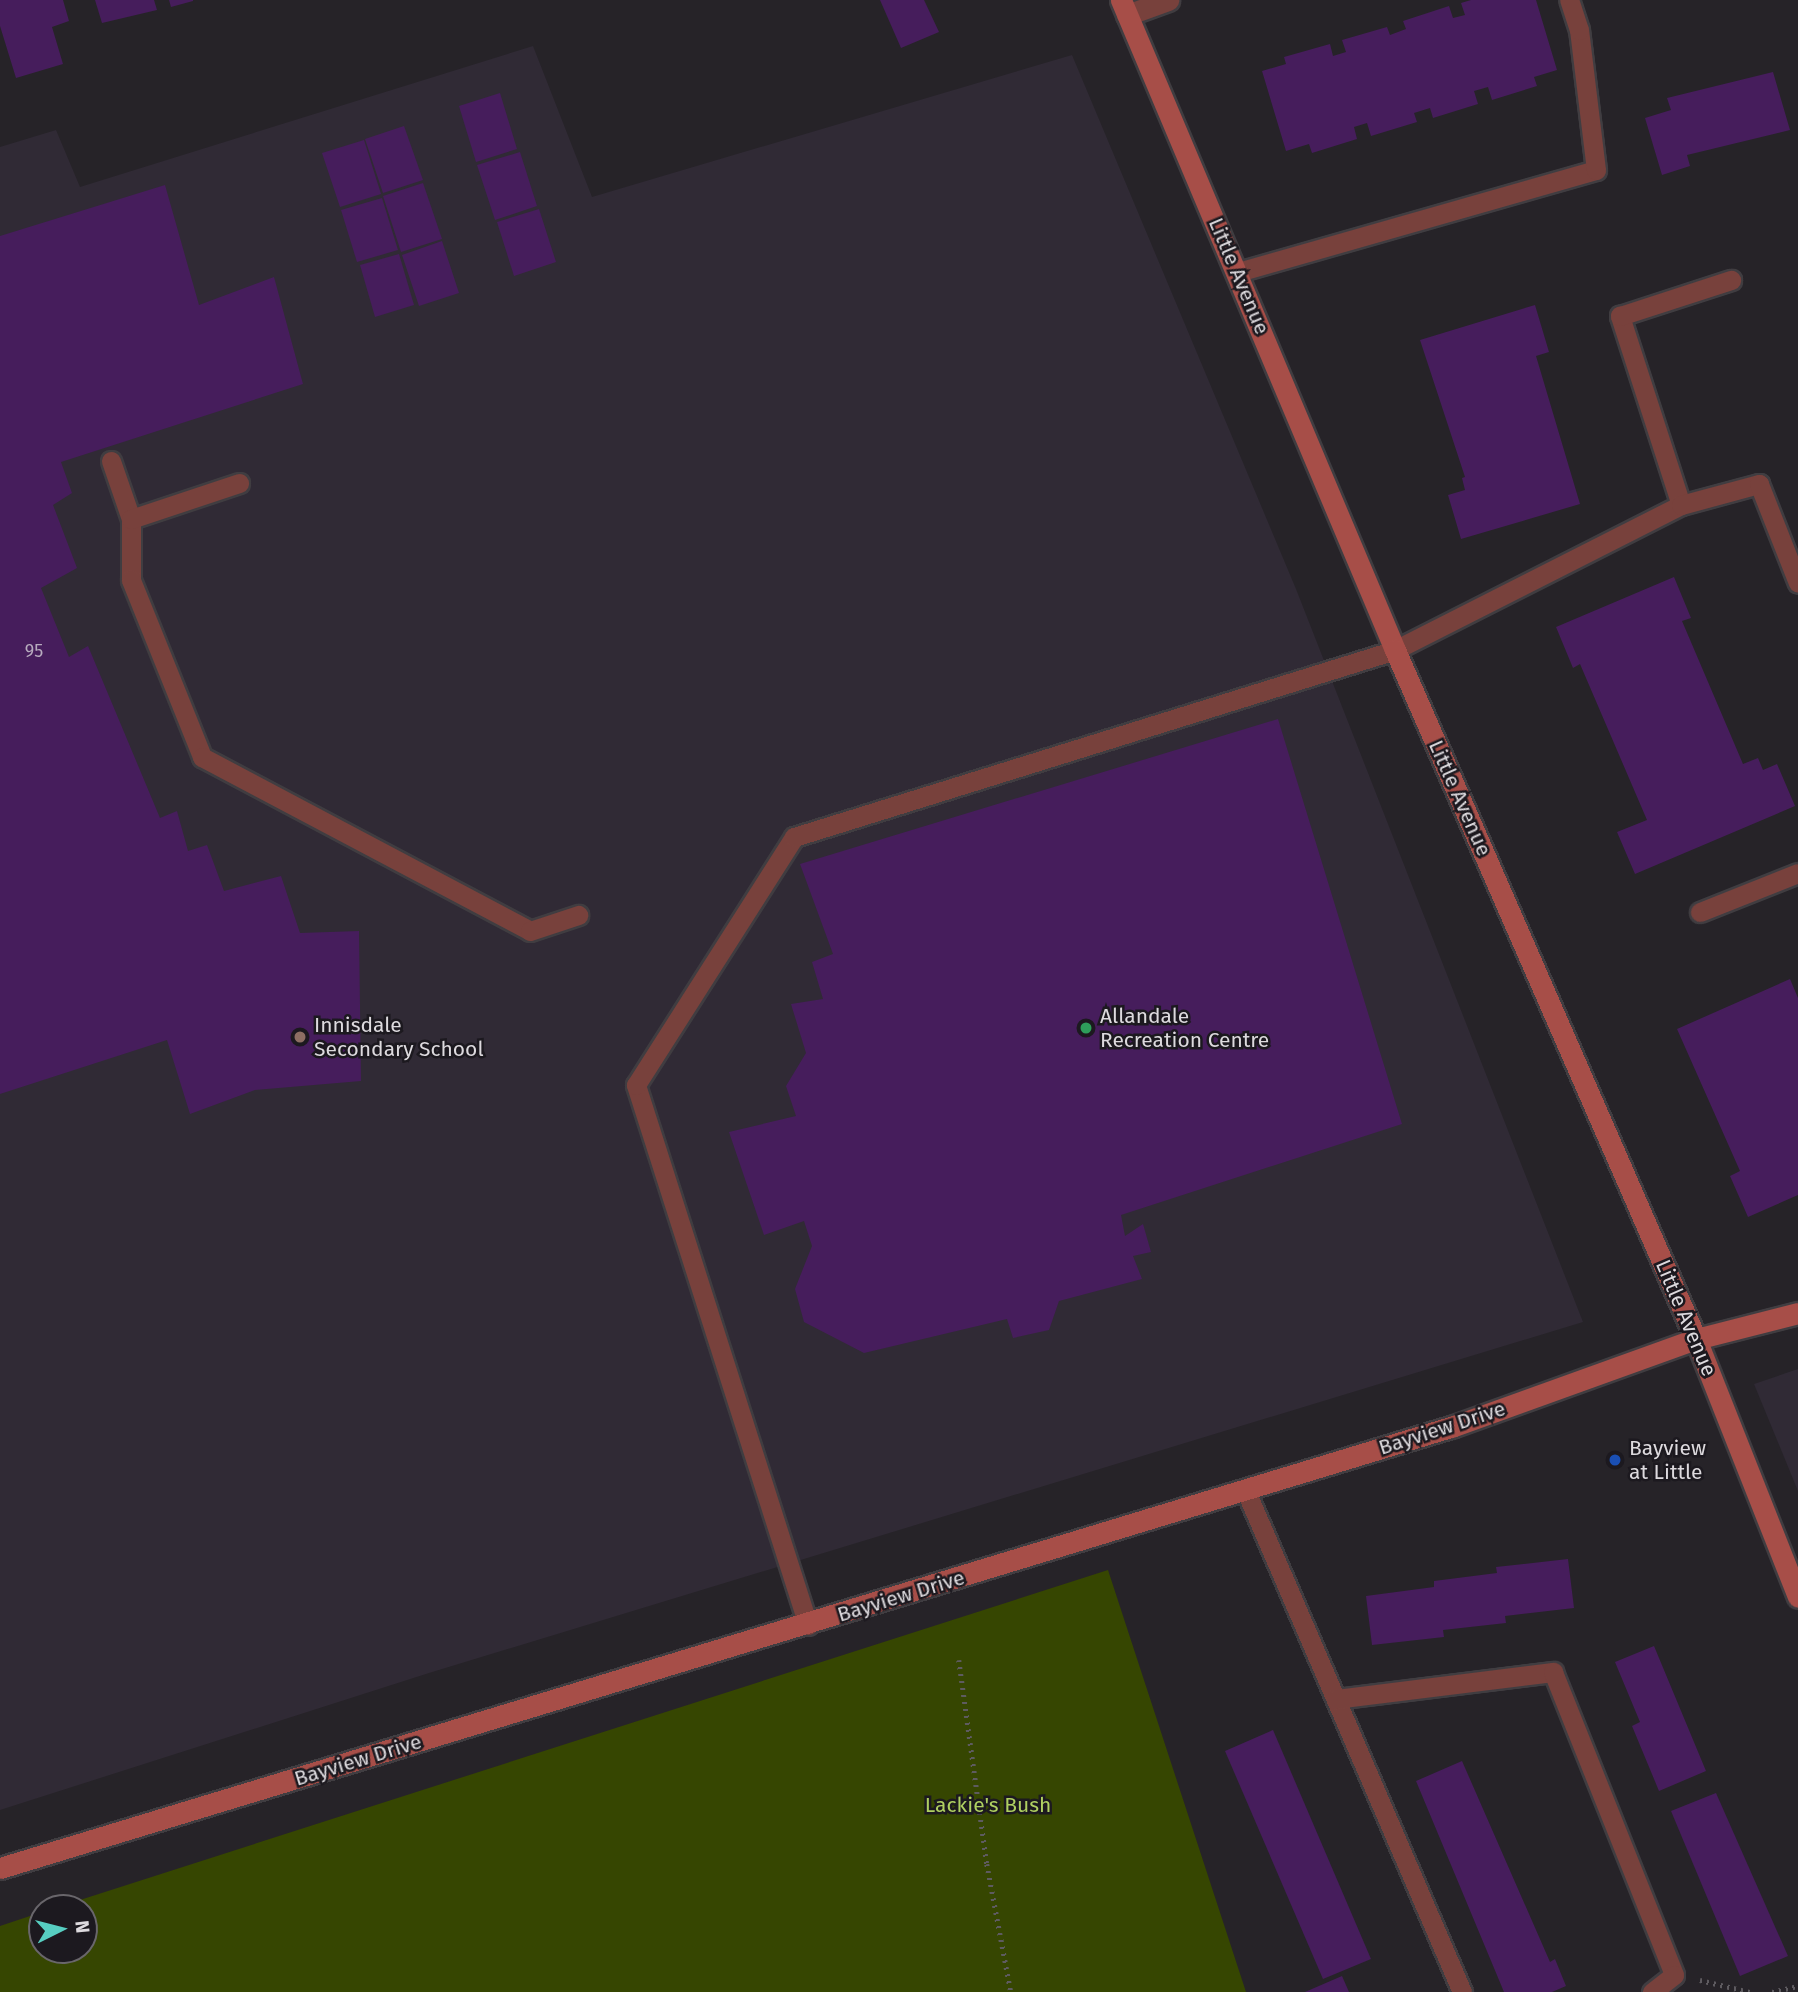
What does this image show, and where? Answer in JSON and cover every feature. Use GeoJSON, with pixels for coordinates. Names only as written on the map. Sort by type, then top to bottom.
{"type":"FeatureCollection","features":[{"type":"Feature","properties":{"kind":"street"},"geometry":{"type":"LineString","coordinates":[[1124,7],[1168,0]]}},
{"type":"Feature","properties":{"kind":"street","name":"Little Avenue"},"geometry":{"type":"LineString","coordinates":[[1124,7],[1238,272],[1395,650],[1696,1339],[1798,1597]]}},
{"type":"Feature","properties":{"kind":"street","name":"Bayview Drive"},"geometry":{"type":"LineString","coordinates":[[0,1868],[807,1625],[1451,1427],[1696,1339],[1798,1313]]}},
{"type":"Feature","properties":{"kind":"lane"},"geometry":{"type":"LineString","coordinates":[[1238,272],[1596,170],[1579,30],[1569,0]]}},
{"type":"Feature","properties":{"kind":"lane"},"geometry":{"type":"LineString","coordinates":[[1681,505],[1619,316],[1731,280]]}},
{"type":"Feature","properties":{"kind":"lane"},"geometry":{"type":"LineString","coordinates":[[111,461],[131,519],[131,580],[202,757],[530,931],[578,915]]}},
{"type":"Feature","properties":{"kind":"lane"},"geometry":{"type":"LineString","coordinates":[[131,519],[239,483]]}},
{"type":"Feature","properties":{"kind":"lane"},"geometry":{"type":"LineString","coordinates":[[807,1625],[636,1085],[794,837],[1395,650],[1681,505],[1759,484],[1798,583]]}},
{"type":"Feature","properties":{"kind":"lane"},"geometry":{"type":"LineString","coordinates":[[1700,912],[1798,873]]}},
{"type":"Feature","properties":{"kind":"lane"},"geometry":{"type":"LineString","coordinates":[[1245,1489],[1462,1992]]}},
{"type":"Feature","properties":{"kind":"lane"},"geometry":{"type":"LineString","coordinates":[[1336,1699],[1553,1672],[1674,1975],[1652,1992]]}},
{"type":"Feature","properties":{"kind":"path"},"geometry":{"type":"LineString","coordinates":[[959,1660],[987,1864],[1011,1971],[1011,1992]]}},
{"type":"Feature","properties":{"kind":"path"},"geometry":{"type":"LineString","coordinates":[[1674,1975],[1750,1992]]}},
{"type":"Feature","properties":{"kind":"path"},"geometry":{"type":"LineString","coordinates":[[1772,1992],[1798,1986]]}},
{"type":"Feature","properties":{"kind":"shaded area","name":"Innisdale Secondary School"},"geometry":{"type":"Polygon","coordinates":[[[533,46],[592,197],[1072,55],[1296,589],[1583,1322],[429,1673],[0,1810],[0,147],[56,130],[80,187],[533,46]]]}},
{"type":"Feature","properties":{"kind":"shaded area"},"geometry":{"type":"Polygon","coordinates":[[[1798,1369],[1798,1491],[1754,1384],[1798,1369]]]}},
{"type":"Feature","properties":{"kind":"green space","name":"Lackie's Bush"},"geometry":{"type":"Polygon","coordinates":[[[1108,1570],[1246,1992],[0,1992],[0,1926],[28,1917],[28,1964],[98,1964],[98,1894],[1108,1570]]]}},
{"type":"Feature","properties":{"kind":"building"},"geometry":{"type":"Polygon","coordinates":[[[0,0],[63,0],[69,21],[52,27],[63,64],[16,78],[0,26],[0,0]]]}},
{"type":"Feature","properties":{"kind":"building"},"geometry":{"type":"Polygon","coordinates":[[[95,0],[154,0],[157,10],[102,23],[95,0]]]}},
{"type":"Feature","properties":{"kind":"building"},"geometry":{"type":"Polygon","coordinates":[[[169,0],[193,0],[193,1],[171,7],[169,0]]]}},
{"type":"Feature","properties":{"kind":"building"},"geometry":{"type":"Polygon","coordinates":[[[880,0],[924,0],[939,32],[901,48],[880,0]]]}},
{"type":"Feature","properties":{"kind":"building"},"geometry":{"type":"Polygon","coordinates":[[[1471,0],[1536,0],[1557,70],[1534,77],[1537,86],[1492,100],[1488,87],[1474,91],[1478,104],[1433,118],[1430,108],[1414,113],[1417,122],[1371,136],[1367,123],[1354,127],[1357,139],[1312,153],[1309,144],[1286,151],[1262,71],[1286,64],[1284,57],[1330,44],[1333,56],[1346,52],[1342,40],[1387,27],[1390,35],[1406,29],[1403,21],[1449,6],[1453,18],[1465,15],[1461,3],[1471,0]]]}},
{"type":"Feature","properties":{"kind":"building"},"geometry":{"type":"Polygon","coordinates":[[[1773,72],[1790,130],[1687,155],[1690,166],[1662,175],[1645,118],[1671,110],[1667,98],[1773,72]]]}},
{"type":"Feature","properties":{"kind":"building"},"geometry":{"type":"Polygon","coordinates":[[[500,93],[517,149],[476,162],[459,106],[500,93]]]}},
{"type":"Feature","properties":{"kind":"building"},"geometry":{"type":"Polygon","coordinates":[[[404,126],[423,180],[383,193],[365,139],[404,126]]]}},
{"type":"Feature","properties":{"kind":"building"},"geometry":{"type":"Polygon","coordinates":[[[364,140],[381,194],[340,207],[322,153],[364,140]]]}},
{"type":"Feature","properties":{"kind":"building"},"geometry":{"type":"Polygon","coordinates":[[[520,152],[537,206],[495,220],[477,165],[520,152]]]}},
{"type":"Feature","properties":{"kind":"building"},"geometry":{"type":"Polygon","coordinates":[[[423,183],[442,239],[401,252],[383,196],[423,183]]]}},
{"type":"Feature","properties":{"kind":"building"},"geometry":{"type":"Polygon","coordinates":[[[165,185],[199,305],[274,277],[303,384],[61,462],[72,493],[53,505],[77,568],[41,588],[69,657],[88,646],[160,818],[177,811],[188,851],[207,845],[224,891],[281,876],[300,933],[359,931],[361,1081],[255,1090],[190,1114],[167,1040],[0,1094],[0,236],[165,185]]]}},
{"type":"Feature","properties":{"kind":"building"},"geometry":{"type":"Polygon","coordinates":[[[382,198],[398,250],[357,262],[341,210],[382,198]]]}},
{"type":"Feature","properties":{"kind":"building"},"geometry":{"type":"Polygon","coordinates":[[[539,209],[556,262],[514,276],[497,222],[539,209]]]}},
{"type":"Feature","properties":{"kind":"building"},"geometry":{"type":"Polygon","coordinates":[[[442,241],[459,293],[419,306],[402,255],[442,241]]]}},
{"type":"Feature","properties":{"kind":"building"},"geometry":{"type":"Polygon","coordinates":[[[399,254],[414,305],[375,317],[360,265],[399,254]]]}},
{"type":"Feature","properties":{"kind":"building"},"geometry":{"type":"Polygon","coordinates":[[[1535,305],[1549,352],[1536,356],[1580,504],[1461,539],[1448,495],[1465,490],[1462,478],[1465,477],[1420,340],[1535,305]]]}},
{"type":"Feature","properties":{"kind":"building"},"geometry":{"type":"Polygon","coordinates":[[[1674,577],[1691,618],[1682,621],[1743,764],[1758,758],[1763,770],[1777,764],[1795,806],[1635,874],[1617,832],[1647,820],[1580,664],[1573,668],[1556,627],[1674,577]]]}},
{"type":"Feature","properties":{"kind":"building","name":"Allandale Recreation Centre"},"geometry":{"type":"Polygon","coordinates":[[[1278,719],[1402,1124],[1121,1215],[1125,1236],[1143,1224],[1151,1252],[1133,1256],[1142,1279],[1059,1301],[1049,1330],[1013,1338],[1007,1319],[864,1353],[804,1322],[795,1289],[812,1246],[804,1221],[764,1235],[729,1132],[796,1116],[786,1086],[806,1053],[791,1004],[823,999],[812,962],[833,954],[800,864],[1278,719]]]}},
{"type":"Feature","properties":{"kind":"building"},"geometry":{"type":"Polygon","coordinates":[[[1790,979],[1798,998],[1798,1195],[1748,1217],[1730,1176],[1740,1171],[1677,1029],[1790,979]]]}},
{"type":"Feature","properties":{"kind":"building"},"geometry":{"type":"Polygon","coordinates":[[[1568,1559],[1574,1608],[1505,1616],[1506,1623],[1443,1630],[1444,1637],[1372,1645],[1366,1596],[1434,1587],[1434,1581],[1497,1573],[1496,1567],[1568,1559]]]}},
{"type":"Feature","properties":{"kind":"building"},"geometry":{"type":"Polygon","coordinates":[[[1654,1646],[1706,1771],[1659,1791],[1632,1726],[1640,1722],[1615,1662],[1654,1646]]]}},
{"type":"Feature","properties":{"kind":"building"},"geometry":{"type":"Polygon","coordinates":[[[1273,1730],[1371,1959],[1323,1979],[1225,1751],[1273,1730]]]}},
{"type":"Feature","properties":{"kind":"building"},"geometry":{"type":"Polygon","coordinates":[[[1462,1761],[1550,1962],[1555,1959],[1566,1986],[1552,1992],[1504,1992],[1416,1781],[1462,1761]]]}},
{"type":"Feature","properties":{"kind":"building"},"geometry":{"type":"Polygon","coordinates":[[[1716,1793],[1788,1956],[1740,1976],[1671,1811],[1716,1793]]]}},
{"type":"Feature","properties":{"kind":"building"},"geometry":{"type":"Polygon","coordinates":[[[1342,1976],[1349,1992],[1305,1992],[1342,1976]]]}},
{"type":"Feature","properties":{"kind":"place","name":"Allandale Recreation Centre"},"geometry":{"type":"Point","coordinates":[1086,1028]}},
{"type":"Feature","properties":{"kind":"place","name":"Innisdale Secondary School"},"geometry":{"type":"Point","coordinates":[300,1037]}},
{"type":"Feature","properties":{"kind":"place","name":"Bayview at Little"},"geometry":{"type":"Point","coordinates":[1615,1460]}}]}
